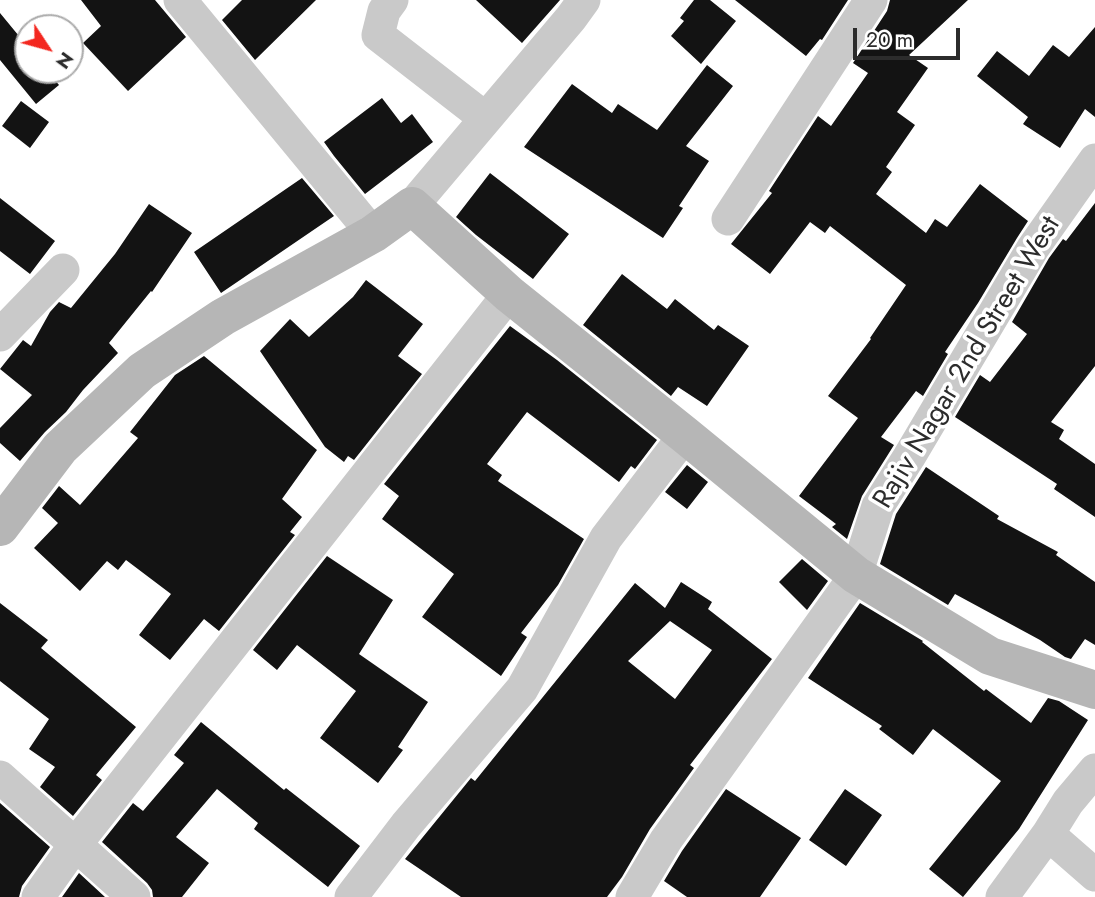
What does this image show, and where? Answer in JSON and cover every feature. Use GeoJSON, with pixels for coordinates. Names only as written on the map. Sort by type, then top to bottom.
{"type":"FeatureCollection","features":[{"type":"Feature","properties":{"kind":"street"},"geometry":{"type":"LineString","coordinates":[[180,0],[373,234]]}},
{"type":"Feature","properties":{"kind":"street"},"geometry":{"type":"LineString","coordinates":[[392,0],[384,11],[377,35],[485,118]]}},
{"type":"Feature","properties":{"kind":"street"},"geometry":{"type":"LineString","coordinates":[[0,527],[60,448],[142,371],[223,317],[373,234],[412,206],[584,0]]}},
{"type":"Feature","properties":{"kind":"street"},"geometry":{"type":"LineString","coordinates":[[728,219],[871,0]]}},
{"type":"Feature","properties":{"kind":"street","name":"Rajiv Nagar 2nd Street West"},"geometry":{"type":"LineString","coordinates":[[632,897],[666,840],[856,575],[878,506],[1033,248],[1095,160]]}},
{"type":"Feature","properties":{"kind":"street"},"geometry":{"type":"LineString","coordinates":[[412,206],[509,294],[856,575],[990,656],[1095,690]]}},
{"type":"Feature","properties":{"kind":"street"},"geometry":{"type":"LineString","coordinates":[[0,335],[63,270]]}},
{"type":"Feature","properties":{"kind":"street"},"geometry":{"type":"LineString","coordinates":[[38,897],[75,845],[509,294]]}},
{"type":"Feature","properties":{"kind":"street"},"geometry":{"type":"LineString","coordinates":[[351,897],[406,825],[522,689],[606,538],[685,435]]}},
{"type":"Feature","properties":{"kind":"street"},"geometry":{"type":"LineString","coordinates":[[1002,897],[1068,802],[1095,770]]}},
{"type":"Feature","properties":{"kind":"street"},"geometry":{"type":"LineString","coordinates":[[0,777],[134,897]]}},
{"type":"Feature","properties":{"kind":"street"},"geometry":{"type":"LineString","coordinates":[[1048,834],[1095,875]]}},
{"type":"Feature","properties":{"kind":"building"},"geometry":{"type":"Polygon","coordinates":[[[81,0],[155,0],[186,37],[128,91],[84,44],[101,26],[81,0]]]}},
{"type":"Feature","properties":{"kind":"building"},"geometry":{"type":"Polygon","coordinates":[[[242,0],[316,0],[255,60],[222,20],[242,0]]]}},
{"type":"Feature","properties":{"kind":"building"},"geometry":{"type":"Polygon","coordinates":[[[476,0],[560,0],[522,43],[476,0]]]}},
{"type":"Feature","properties":{"kind":"building"},"geometry":{"type":"Polygon","coordinates":[[[694,0],[710,0],[736,21],[701,64],[671,36],[684,21],[680,18],[694,0]]]}},
{"type":"Feature","properties":{"kind":"building"},"geometry":{"type":"Polygon","coordinates":[[[735,0],[848,0],[822,40],[820,39],[806,56],[735,0]]]}},
{"type":"Feature","properties":{"kind":"building"},"geometry":{"type":"Polygon","coordinates":[[[890,0],[968,0],[909,55],[928,68],[897,112],[915,125],[886,167],[892,172],[876,194],[926,233],[935,219],[947,227],[980,184],[1028,221],[945,352],[948,354],[923,396],[916,391],[881,437],[894,445],[862,496],[847,539],[832,527],[836,524],[799,496],[858,418],[828,396],[871,339],[906,285],[830,226],[825,233],[810,222],[770,274],[731,244],[772,193],[769,191],[818,116],[831,126],[868,73],[853,63],[887,11],[890,0]]]}},
{"type":"Feature","properties":{"kind":"building"},"geometry":{"type":"Polygon","coordinates":[[[0,13],[14,30],[14,77],[0,60],[0,13]]]}},
{"type":"Feature","properties":{"kind":"building"},"geometry":{"type":"Polygon","coordinates":[[[1095,27],[1095,117],[1085,109],[1060,148],[1023,124],[1028,117],[977,76],[997,51],[1029,76],[1053,45],[1069,57],[1095,27]]]}},
{"type":"Feature","properties":{"kind":"building"},"geometry":{"type":"Polygon","coordinates":[[[707,65],[733,86],[686,146],[709,161],[679,206],[683,208],[663,238],[524,147],[572,84],[612,113],[618,104],[657,130],[707,65]]]}},
{"type":"Feature","properties":{"kind":"building"},"geometry":{"type":"Polygon","coordinates":[[[20,84],[58,84],[59,85],[36,104],[20,84]]]}},
{"type":"Feature","properties":{"kind":"building"},"geometry":{"type":"Polygon","coordinates":[[[382,98],[401,123],[412,114],[433,142],[365,194],[324,142],[382,98]]]}},
{"type":"Feature","properties":{"kind":"building"},"geometry":{"type":"Polygon","coordinates":[[[21,101],[49,122],[30,148],[2,126],[21,101]]]}},
{"type":"Feature","properties":{"kind":"building"},"geometry":{"type":"Polygon","coordinates":[[[490,173],[569,234],[533,279],[456,217],[490,173]]]}},
{"type":"Feature","properties":{"kind":"building"},"geometry":{"type":"Polygon","coordinates":[[[302,178],[334,216],[221,293],[194,252],[302,178]]]}},
{"type":"Feature","properties":{"kind":"building"},"geometry":{"type":"Polygon","coordinates":[[[0,198],[55,241],[30,274],[0,251],[0,198]]]}},
{"type":"Feature","properties":{"kind":"building"},"geometry":{"type":"Polygon","coordinates":[[[1095,203],[1095,366],[1051,422],[1064,430],[1059,439],[1095,464],[1095,517],[1054,489],[1057,484],[955,417],[980,375],[990,382],[1027,334],[1012,322],[1049,258],[1063,239],[1066,241],[1095,203]]]}},
{"type":"Feature","properties":{"kind":"building"},"geometry":{"type":"Polygon","coordinates":[[[149,204],[192,233],[152,292],[109,343],[118,353],[20,461],[0,443],[0,428],[32,395],[0,369],[23,340],[31,346],[50,312],[59,302],[71,308],[115,254],[149,204]]]}},
{"type":"Feature","properties":{"kind":"building"},"geometry":{"type":"Polygon","coordinates":[[[622,274],[667,309],[675,299],[714,330],[718,325],[749,346],[707,406],[678,387],[671,396],[583,325],[622,274]]]}},
{"type":"Feature","properties":{"kind":"building"},"geometry":{"type":"Polygon","coordinates":[[[366,280],[423,324],[398,356],[422,374],[354,460],[348,456],[344,462],[325,447],[260,351],[290,319],[309,337],[353,297],[366,280]]]}},
{"type":"Feature","properties":{"kind":"building"},"geometry":{"type":"Polygon","coordinates":[[[510,326],[657,440],[635,469],[631,466],[619,482],[527,412],[487,464],[502,475],[498,481],[584,539],[558,585],[521,633],[527,637],[501,676],[422,617],[454,574],[382,519],[399,496],[384,484],[510,326]]]}},
{"type":"Feature","properties":{"kind":"building"},"geometry":{"type":"Polygon","coordinates":[[[204,356],[317,450],[282,499],[302,517],[290,532],[295,535],[219,631],[204,619],[170,660],[139,635],[171,594],[126,560],[118,570],[107,561],[80,591],[34,548],[58,523],[42,508],[59,486],[80,505],[138,438],[130,432],[175,375],[204,356]]]}},
{"type":"Feature","properties":{"kind":"building"},"geometry":{"type":"Polygon","coordinates":[[[687,465],[708,482],[687,509],[665,492],[687,465]]]}},
{"type":"Feature","properties":{"kind":"building"},"geometry":{"type":"Polygon","coordinates":[[[926,467],[999,516],[997,519],[1058,552],[1056,555],[1095,582],[1095,645],[1085,639],[1071,659],[1065,657],[1040,640],[955,594],[948,605],[880,564],[896,514],[926,467]]]}},
{"type":"Feature","properties":{"kind":"building"},"geometry":{"type":"Polygon","coordinates":[[[327,556],[393,600],[359,654],[428,702],[398,747],[403,750],[378,783],[320,738],[356,691],[297,645],[277,670],[253,650],[327,556]]]}},
{"type":"Feature","properties":{"kind":"building"},"geometry":{"type":"Polygon","coordinates":[[[802,559],[828,581],[807,610],[779,582],[802,559]]]}},
{"type":"Feature","properties":{"kind":"building"},"geometry":{"type":"Polygon","coordinates":[[[681,582],[712,602],[708,609],[772,659],[690,765],[694,768],[650,829],[607,897],[461,897],[405,859],[471,778],[475,781],[635,583],[665,608],[681,582]],[[670,621],[628,661],[675,699],[712,650],[670,621]]]}},
{"type":"Feature","properties":{"kind":"building"},"geometry":{"type":"Polygon","coordinates":[[[0,603],[48,640],[41,648],[136,727],[96,775],[102,780],[73,816],[40,787],[55,767],[29,749],[49,719],[0,681],[0,603]]]}},
{"type":"Feature","properties":{"kind":"building"},"geometry":{"type":"Polygon","coordinates":[[[860,603],[923,641],[984,691],[986,689],[1031,723],[1048,698],[1059,701],[1088,720],[1019,829],[963,897],[929,869],[1001,781],[933,729],[913,755],[879,729],[882,726],[808,678],[860,603]]]}},
{"type":"Feature","properties":{"kind":"building"},"geometry":{"type":"Polygon","coordinates":[[[201,722],[284,790],[286,788],[360,846],[328,887],[254,829],[258,823],[217,789],[176,837],[209,863],[182,897],[153,897],[147,883],[102,842],[133,803],[143,811],[184,763],[174,755],[201,722]]]}},
{"type":"Feature","properties":{"kind":"building"},"geometry":{"type":"Polygon","coordinates":[[[726,789],[801,838],[760,897],[687,897],[664,881],[726,789]]]}},
{"type":"Feature","properties":{"kind":"building"},"geometry":{"type":"Polygon","coordinates":[[[845,789],[882,815],[846,866],[809,840],[845,789]]]}},
{"type":"Feature","properties":{"kind":"building"},"geometry":{"type":"Polygon","coordinates":[[[0,803],[50,847],[22,886],[19,897],[0,897],[0,803]]]}},
{"type":"Feature","properties":{"kind":"building"},"geometry":{"type":"Polygon","coordinates":[[[79,873],[105,897],[62,897],[79,873]]]}}]}
